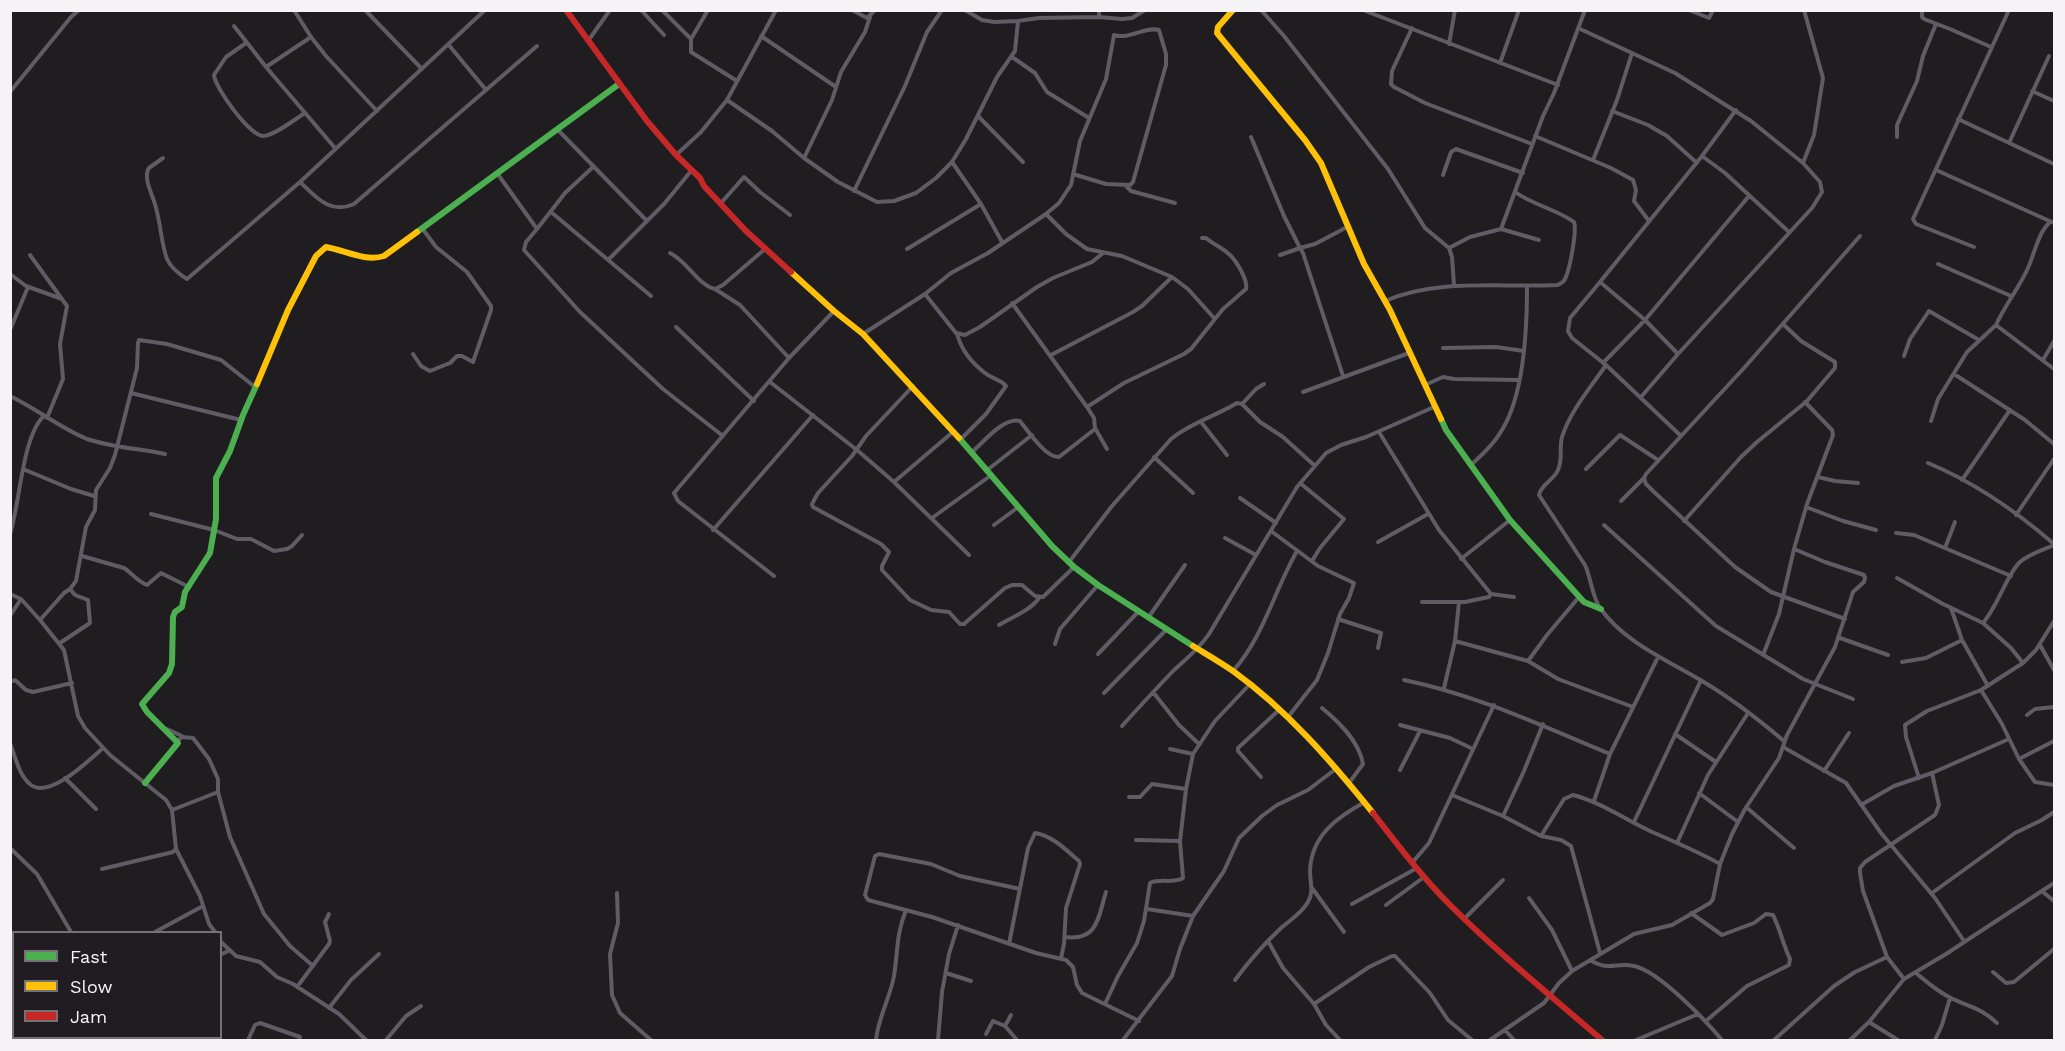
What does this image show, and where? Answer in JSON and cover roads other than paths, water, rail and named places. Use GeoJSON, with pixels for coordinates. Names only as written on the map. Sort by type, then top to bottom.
{"type":"FeatureCollection","features":[{"type":"Feature","properties":{"kind":"street"},"geometry":{"type":"LineString","coordinates":[[10,92],[79,10]]}},
{"type":"Feature","properties":{"kind":"street"},"geometry":{"type":"LineString","coordinates":[[365,10],[422,69]]}},
{"type":"Feature","properties":{"kind":"street"},"geometry":{"type":"LineString","coordinates":[[163,158],[149,168],[147,176],[168,261],[177,273],[187,279],[300,182],[485,10]]}},
{"type":"Feature","properties":{"kind":"street"},"geometry":{"type":"LineString","coordinates":[[566,10],[619,84],[676,155],[765,249],[862,334],[913,386],[961,439],[1017,508],[1072,564],[1138,612],[1233,671],[1280,709],[1349,783],[1424,877],[1506,957],[1602,1041]]}},
{"type":"Feature","properties":{"kind":"street"},"geometry":{"type":"LineString","coordinates":[[588,42],[610,10]]}},
{"type":"Feature","properties":{"kind":"street"},"geometry":{"type":"LineString","coordinates":[[641,10],[664,35]]}},
{"type":"Feature","properties":{"kind":"street"},"geometry":{"type":"LineString","coordinates":[[662,10],[691,39]]}},
{"type":"Feature","properties":{"kind":"street"},"geometry":{"type":"LineString","coordinates":[[708,10],[691,39],[690,50],[692,54],[736,81]]}},
{"type":"Feature","properties":{"kind":"street"},"geometry":{"type":"LineString","coordinates":[[676,155],[701,132],[727,100],[776,10]]}},
{"type":"Feature","properties":{"kind":"street"},"geometry":{"type":"LineString","coordinates":[[852,10],[864,18],[870,17]]}},
{"type":"Feature","properties":{"kind":"street"},"geometry":{"type":"LineString","coordinates":[[804,158],[832,100],[848,59],[865,32],[875,10]]}},
{"type":"Feature","properties":{"kind":"street"},"geometry":{"type":"LineString","coordinates":[[854,191],[905,86],[927,32],[942,10]]}},
{"type":"Feature","properties":{"kind":"street"},"geometry":{"type":"LineString","coordinates":[[965,10],[982,20],[994,22],[1039,18],[1132,18],[1145,10]]}},
{"type":"Feature","properties":{"kind":"street"},"geometry":{"type":"LineString","coordinates":[[1099,10],[1099,17]]}},
{"type":"Feature","properties":{"kind":"street"},"geometry":{"type":"LineString","coordinates":[[1233,10],[1218,27],[1217,33],[1314,151],[1328,177],[1364,264],[1446,430],[1510,520],[1584,602],[1601,609]]}},
{"type":"Feature","properties":{"kind":"street"},"geometry":{"type":"LineString","coordinates":[[1261,10],[1388,169],[1425,228],[1449,248],[1454,285]]}},
{"type":"Feature","properties":{"kind":"street"},"geometry":{"type":"LineString","coordinates":[[1364,10],[1558,85]]}},
{"type":"Feature","properties":{"kind":"street"},"geometry":{"type":"LineString","coordinates":[[1449,44],[1455,10]]}},
{"type":"Feature","properties":{"kind":"street"},"geometry":{"type":"LineString","coordinates":[[1500,63],[1519,10]]}},
{"type":"Feature","properties":{"kind":"street"},"geometry":{"type":"LineString","coordinates":[[1501,230],[1585,10]]}},
{"type":"Feature","properties":{"kind":"street"},"geometry":{"type":"LineString","coordinates":[[1689,10],[1709,18],[1713,10]]}},
{"type":"Feature","properties":{"kind":"street"},"geometry":{"type":"LineString","coordinates":[[1803,164],[1814,135],[1823,78],[1804,10]]}},
{"type":"Feature","properties":{"kind":"street"},"geometry":{"type":"LineString","coordinates":[[1922,10],[1922,17],[1991,47]]}},
{"type":"Feature","properties":{"kind":"street"},"geometry":{"type":"LineString","coordinates":[[1974,247],[1913,221],[2009,10]]}},
{"type":"Feature","properties":{"kind":"street"},"geometry":{"type":"LineString","coordinates":[[296,11],[311,37],[377,111]]}},
{"type":"Feature","properties":{"kind":"street"},"geometry":{"type":"LineString","coordinates":[[727,100],[772,130],[804,158],[854,191],[876,202],[894,201],[916,193],[952,162],[997,77],[1015,51],[1018,21]]}},
{"type":"Feature","properties":{"kind":"street"},"geometry":{"type":"LineString","coordinates":[[1897,137],[1897,125],[1917,81],[1923,56],[1936,24]]}},
{"type":"Feature","properties":{"kind":"street"},"geometry":{"type":"LineString","coordinates":[[234,26],[246,44],[335,148]]}},
{"type":"Feature","properties":{"kind":"street"},"geometry":{"type":"LineString","coordinates":[[862,334],[925,294],[951,273],[1047,214],[1065,195],[1071,184],[1073,174],[1080,141],[1106,79],[1114,35],[1118,37],[1152,28],[1159,30],[1166,54],[1166,65],[1133,182],[1126,186],[1106,184],[1073,174]]}},
{"type":"Feature","properties":{"kind":"street"},"geometry":{"type":"LineString","coordinates":[[1412,28],[1392,71],[1391,80],[1394,87],[1434,106],[1532,144]]}},
{"type":"Feature","properties":{"kind":"street"},"geometry":{"type":"LineString","coordinates":[[1578,28],[1675,73],[1736,110],[1803,164],[1820,182],[1822,192],[1812,208],[1641,397]]}},
{"type":"Feature","properties":{"kind":"street"},"geometry":{"type":"LineString","coordinates":[[761,36],[836,87]]}},
{"type":"Feature","properties":{"kind":"street"},"geometry":{"type":"LineString","coordinates":[[266,67],[311,37]]}},
{"type":"Feature","properties":{"kind":"street"},"geometry":{"type":"LineString","coordinates":[[246,44],[226,57],[214,75],[216,85],[243,120],[259,136],[263,136],[305,113]]}},
{"type":"Feature","properties":{"kind":"street"},"geometry":{"type":"LineString","coordinates":[[448,44],[486,90]]}},
{"type":"Feature","properties":{"kind":"street"},"geometry":{"type":"LineString","coordinates":[[300,182],[332,207],[340,209],[354,204],[537,46]]}},
{"type":"Feature","properties":{"kind":"street"},"geometry":{"type":"LineString","coordinates":[[1593,160],[1632,52]]}},
{"type":"Feature","properties":{"kind":"street"},"geometry":{"type":"LineString","coordinates":[[2009,143],[2049,56]]}},
{"type":"Feature","properties":{"kind":"street"},"geometry":{"type":"LineString","coordinates":[[1012,57],[1035,73],[1047,92],[1089,118]]}},
{"type":"Feature","properties":{"kind":"street"},"geometry":{"type":"LineString","coordinates":[[177,741],[143,709],[142,704],[169,673],[172,664],[173,617],[175,612],[182,608],[183,595],[207,560],[217,508],[215,483],[288,310],[319,251],[326,247],[338,248],[379,259],[619,84]]}},
{"type":"Feature","properties":{"kind":"street"},"geometry":{"type":"LineString","coordinates":[[2032,91],[2055,101]]}},
{"type":"Feature","properties":{"kind":"street"},"geometry":{"type":"LineString","coordinates":[[1680,435],[1641,397],[1572,338],[1567,325],[1575,312],[1697,163],[1736,110]]}},
{"type":"Feature","properties":{"kind":"street"},"geometry":{"type":"LineString","coordinates":[[1612,111],[1648,125],[1667,136],[1697,163]]}},
{"type":"Feature","properties":{"kind":"street"},"geometry":{"type":"LineString","coordinates":[[978,116],[1023,162]]}},
{"type":"Feature","properties":{"kind":"street"},"geometry":{"type":"LineString","coordinates":[[1958,120],[2055,164]]}},
{"type":"Feature","properties":{"kind":"street"},"geometry":{"type":"LineString","coordinates":[[556,129],[647,221]]}},
{"type":"Feature","properties":{"kind":"street"},"geometry":{"type":"LineString","coordinates":[[1535,136],[1593,160],[1633,180],[1634,201],[1649,221]]}},
{"type":"Feature","properties":{"kind":"street"},"geometry":{"type":"LineString","coordinates":[[1251,137],[1284,216],[1310,269],[1343,376]]}},
{"type":"Feature","properties":{"kind":"street"},"geometry":{"type":"LineString","coordinates":[[1443,175],[1451,152],[1456,150],[1523,173]]}},
{"type":"Feature","properties":{"kind":"street"},"geometry":{"type":"LineString","coordinates":[[1702,156],[1725,173],[1789,231]]}},
{"type":"Feature","properties":{"kind":"street"},"geometry":{"type":"LineString","coordinates":[[952,162],[981,204],[1002,242]]}},
{"type":"Feature","properties":{"kind":"street"},"geometry":{"type":"LineString","coordinates":[[593,167],[571,187],[526,242],[524,248],[580,312],[663,389],[723,436]]}},
{"type":"Feature","properties":{"kind":"street"},"geometry":{"type":"LineString","coordinates":[[1936,170],[2052,223]]}},
{"type":"Feature","properties":{"kind":"street"},"geometry":{"type":"LineString","coordinates":[[609,259],[664,204],[691,171]]}},
{"type":"Feature","properties":{"kind":"street"},"geometry":{"type":"LineString","coordinates":[[497,173],[537,229]]}},
{"type":"Feature","properties":{"kind":"street"},"geometry":{"type":"LineString","coordinates":[[721,203],[744,177],[789,215]]}},
{"type":"Feature","properties":{"kind":"street"},"geometry":{"type":"LineString","coordinates":[[1126,186],[1131,191],[1175,203]]}},
{"type":"Feature","properties":{"kind":"street"},"geometry":{"type":"LineString","coordinates":[[1384,301],[1419,290],[1454,285],[1527,286],[1558,285],[1563,282],[1567,274],[1576,226],[1574,222],[1515,192]]}},
{"type":"Feature","properties":{"kind":"street"},"geometry":{"type":"LineString","coordinates":[[1749,196],[1645,320],[1604,364],[1572,416],[1563,436],[1558,469],[1539,495],[1585,565],[1601,609],[1617,626],[1658,657],[1701,680],[1748,712],[1784,741]]}},
{"type":"Feature","properties":{"kind":"street"},"geometry":{"type":"LineString","coordinates":[[907,249],[981,204]]}},
{"type":"Feature","properties":{"kind":"street"},"geometry":{"type":"LineString","coordinates":[[551,212],[651,296]]}},
{"type":"Feature","properties":{"kind":"street"},"geometry":{"type":"LineString","coordinates":[[1047,214],[1079,244],[1094,252],[1133,260],[1172,277],[1188,289],[1214,318]]}},
{"type":"Feature","properties":{"kind":"street"},"geometry":{"type":"LineString","coordinates":[[1931,421],[1938,399],[1967,352],[1996,325],[2028,268],[2042,228],[2041,219]]}},
{"type":"Feature","properties":{"kind":"street"},"geometry":{"type":"LineString","coordinates":[[2042,228],[2052,223]]}},
{"type":"Feature","properties":{"kind":"street"},"geometry":{"type":"LineString","coordinates":[[1280,255],[1315,244],[1348,226]]}},
{"type":"Feature","properties":{"kind":"street"},"geometry":{"type":"LineString","coordinates":[[413,354],[421,366],[430,371],[450,363],[457,356],[473,362],[491,310],[491,306],[467,272],[435,247],[422,228]]}},
{"type":"Feature","properties":{"kind":"street"},"geometry":{"type":"LineString","coordinates":[[1449,248],[1470,237],[1501,230],[1539,240]]}},
{"type":"Feature","properties":{"kind":"street"},"geometry":{"type":"LineString","coordinates":[[1621,501],[1744,368],[1860,236]]}},
{"type":"Feature","properties":{"kind":"street"},"geometry":{"type":"LineString","coordinates":[[1087,407],[1124,383],[1184,354],[1207,330],[1214,318],[1246,290],[1247,285],[1229,254],[1206,238],[1202,238]]}},
{"type":"Feature","properties":{"kind":"street"},"geometry":{"type":"LineString","coordinates":[[715,289],[723,285],[765,249]]}},
{"type":"Feature","properties":{"kind":"street"},"geometry":{"type":"LineString","coordinates":[[670,253],[682,260],[708,287],[740,305],[789,358]]}},
{"type":"Feature","properties":{"kind":"street"},"geometry":{"type":"LineString","coordinates":[[956,333],[965,335],[970,333],[1012,303],[1053,278],[1092,262],[1103,253]]}},
{"type":"Feature","properties":{"kind":"street"},"geometry":{"type":"LineString","coordinates":[[10,534],[18,504],[23,469],[37,423],[46,417],[63,379],[60,339],[67,306],[30,255]]}},
{"type":"Feature","properties":{"kind":"street"},"geometry":{"type":"LineString","coordinates":[[1938,264],[2011,296]]}},
{"type":"Feature","properties":{"kind":"street"},"geometry":{"type":"LineString","coordinates":[[10,274],[28,287],[63,300]]}},
{"type":"Feature","properties":{"kind":"street"},"geometry":{"type":"LineString","coordinates":[[1051,355],[1133,312],[1172,277]]}},
{"type":"Feature","properties":{"kind":"street"},"geometry":{"type":"LineString","coordinates":[[1600,282],[1645,320],[1678,354]]}},
{"type":"Feature","properties":{"kind":"street"},"geometry":{"type":"LineString","coordinates":[[1472,464],[1502,432],[1518,380],[1524,351],[1527,286]]}},
{"type":"Feature","properties":{"kind":"street"},"geometry":{"type":"LineString","coordinates":[[11,330],[28,287]]}},
{"type":"Feature","properties":{"kind":"street"},"geometry":{"type":"LineString","coordinates":[[925,294],[956,333],[971,361],[984,373],[1006,386],[986,414],[961,439]]}},
{"type":"Feature","properties":{"kind":"street"},"geometry":{"type":"LineString","coordinates":[[1012,303],[1087,407],[1094,418],[1095,428],[1107,449]]}},
{"type":"Feature","properties":{"kind":"street"},"geometry":{"type":"LineString","coordinates":[[774,576],[678,501],[674,493],[789,358],[834,311]]}},
{"type":"Feature","properties":{"kind":"street"},"geometry":{"type":"LineString","coordinates":[[1904,356],[1914,333],[1929,311],[1979,340]]}},
{"type":"Feature","properties":{"kind":"street"},"geometry":{"type":"LineString","coordinates":[[1684,521],[1715,484],[1757,442],[1805,402],[1836,365],[1801,341],[1783,324]]}},
{"type":"Feature","properties":{"kind":"street"},"geometry":{"type":"LineString","coordinates":[[1996,325],[2055,369]]}},
{"type":"Feature","properties":{"kind":"street"},"geometry":{"type":"LineString","coordinates":[[676,327],[754,401]]}},
{"type":"Feature","properties":{"kind":"street"},"geometry":{"type":"LineString","coordinates":[[40,620],[64,593],[70,590],[77,576],[86,527],[96,505],[94,496],[113,462],[137,368],[138,343],[141,340],[166,344],[221,360],[255,387]]}},
{"type":"Feature","properties":{"kind":"street"},"geometry":{"type":"LineString","coordinates":[[2043,360],[2055,341]]}},
{"type":"Feature","properties":{"kind":"street"},"geometry":{"type":"LineString","coordinates":[[1443,348],[1488,347],[1524,351]]}},
{"type":"Feature","properties":{"kind":"street"},"geometry":{"type":"LineString","coordinates":[[1303,392],[1409,353]]}},
{"type":"Feature","properties":{"kind":"street"},"geometry":{"type":"LineString","coordinates":[[1954,374],[2010,410],[2055,444]]}},
{"type":"Feature","properties":{"kind":"street"},"geometry":{"type":"LineString","coordinates":[[1425,385],[1443,377],[1518,380]]}},
{"type":"Feature","properties":{"kind":"street"},"geometry":{"type":"LineString","coordinates":[[770,382],[894,482],[969,555]]}},
{"type":"Feature","properties":{"kind":"street"},"geometry":{"type":"LineString","coordinates":[[1242,404],[1264,384]]}},
{"type":"Feature","properties":{"kind":"street"},"geometry":{"type":"LineString","coordinates":[[913,386],[866,436],[857,450],[818,493],[812,504],[813,507],[888,550],[889,554],[882,570],[910,600],[922,608],[949,612],[958,623],[962,624],[1005,588],[1012,585],[1022,585],[1039,598]]}},
{"type":"Feature","properties":{"kind":"street"},"geometry":{"type":"LineString","coordinates":[[131,393],[241,420]]}},
{"type":"Feature","properties":{"kind":"street"},"geometry":{"type":"LineString","coordinates":[[10,396],[88,439],[165,454]]}},
{"type":"Feature","properties":{"kind":"street"},"geometry":{"type":"LineString","coordinates":[[1763,655],[1779,614],[1806,507],[1829,449],[1833,432],[1805,402]]}},
{"type":"Feature","properties":{"kind":"street"},"geometry":{"type":"LineString","coordinates":[[999,625],[1043,597],[1072,564],[1112,506],[1177,434],[1237,403],[1242,404],[1260,422],[1282,437],[1315,466]]}},
{"type":"Feature","properties":{"kind":"street"},"geometry":{"type":"LineString","coordinates":[[1122,726],[1186,658],[1198,649],[1217,623],[1300,483],[1326,453],[1434,407]]}},
{"type":"Feature","properties":{"kind":"street"},"geometry":{"type":"LineString","coordinates":[[1962,480],[2010,410]]}},
{"type":"Feature","properties":{"kind":"street"},"geometry":{"type":"LineString","coordinates":[[713,530],[813,415]]}},
{"type":"Feature","properties":{"kind":"street"},"geometry":{"type":"LineString","coordinates":[[972,452],[1004,425],[1014,420],[1020,421],[1048,454],[1058,458],[1095,428]]}},
{"type":"Feature","properties":{"kind":"street"},"geometry":{"type":"LineString","coordinates":[[1201,422],[1227,455]]}},
{"type":"Feature","properties":{"kind":"street"},"geometry":{"type":"LineString","coordinates":[[894,482],[954,431]]}},
{"type":"Feature","properties":{"kind":"street"},"geometry":{"type":"LineString","coordinates":[[1379,432],[1428,514],[1461,559],[1491,594],[1514,597]]}},
{"type":"Feature","properties":{"kind":"street"},"geometry":{"type":"LineString","coordinates":[[932,518],[1032,435]]}},
{"type":"Feature","properties":{"kind":"street"},"geometry":{"type":"LineString","coordinates":[[1586,469],[1620,435],[1658,460]]}},
{"type":"Feature","properties":{"kind":"street"},"geometry":{"type":"LineString","coordinates":[[1155,457],[1193,493]]}},
{"type":"Feature","properties":{"kind":"street"},"geometry":{"type":"LineString","coordinates":[[2016,514],[2055,459]]}},
{"type":"Feature","properties":{"kind":"street"},"geometry":{"type":"LineString","coordinates":[[1928,463],[1962,480],[2016,514],[2055,545],[2022,560],[1983,623]]}},
{"type":"Feature","properties":{"kind":"street"},"geometry":{"type":"LineString","coordinates":[[23,469],[94,496]]}},
{"type":"Feature","properties":{"kind":"street"},"geometry":{"type":"LineString","coordinates":[[1818,477],[1858,483]]}},
{"type":"Feature","properties":{"kind":"street"},"geometry":{"type":"LineString","coordinates":[[1644,478],[1653,491],[1735,567],[1772,592],[1845,619]]}},
{"type":"Feature","properties":{"kind":"street"},"geometry":{"type":"LineString","coordinates":[[1300,483],[1344,519],[1312,561]]}},
{"type":"Feature","properties":{"kind":"street"},"geometry":{"type":"LineString","coordinates":[[1240,498],[1276,523]]}},
{"type":"Feature","properties":{"kind":"street"},"geometry":{"type":"LineString","coordinates":[[1806,507],[1876,530]]}},
{"type":"Feature","properties":{"kind":"street"},"geometry":{"type":"LineString","coordinates":[[994,525],[1017,508]]}},
{"type":"Feature","properties":{"kind":"street"},"geometry":{"type":"LineString","coordinates":[[151,514],[214,530],[237,539],[251,539],[274,551],[287,549],[302,535]]}},
{"type":"Feature","properties":{"kind":"street"},"geometry":{"type":"LineString","coordinates":[[1378,542],[1428,514]]}},
{"type":"Feature","properties":{"kind":"street"},"geometry":{"type":"LineString","coordinates":[[1461,559],[1510,520]]}},
{"type":"Feature","properties":{"kind":"street"},"geometry":{"type":"LineString","coordinates":[[1945,548],[1955,522]]}},
{"type":"Feature","properties":{"kind":"street"},"geometry":{"type":"LineString","coordinates":[[1604,525],[1707,619],[1803,679],[1853,699]]}},
{"type":"Feature","properties":{"kind":"street"},"geometry":{"type":"LineString","coordinates":[[1271,531],[1328,572],[1353,583],[1317,680],[1288,717]]}},
{"type":"Feature","properties":{"kind":"street"},"geometry":{"type":"LineString","coordinates":[[1896,533],[1914,535],[2011,576]]}},
{"type":"Feature","properties":{"kind":"street"},"geometry":{"type":"LineString","coordinates":[[1226,538],[1256,555]]}},
{"type":"Feature","properties":{"kind":"street"},"geometry":{"type":"LineString","coordinates":[[1490,1041],[1544,1004],[1572,970],[1634,934],[1672,925],[1713,899],[1720,864],[1738,822],[1771,773],[1784,741],[1840,638],[1853,592],[1864,582],[1865,576],[1794,549]]}},
{"type":"Feature","properties":{"kind":"street"},"geometry":{"type":"LineString","coordinates":[[1233,671],[1257,638],[1285,572],[1297,551]]}},
{"type":"Feature","properties":{"kind":"street"},"geometry":{"type":"LineString","coordinates":[[82,556],[124,568],[133,578],[147,585],[161,573],[189,587]]}},
{"type":"Feature","properties":{"kind":"street"},"geometry":{"type":"LineString","coordinates":[[1148,618],[1185,565]]}},
{"type":"Feature","properties":{"kind":"street"},"geometry":{"type":"LineString","coordinates":[[1897,578],[1983,623],[2015,652],[2023,663]]}},
{"type":"Feature","properties":{"kind":"street"},"geometry":{"type":"LineString","coordinates":[[1055,645],[1060,628],[1098,585]]}},
{"type":"Feature","properties":{"kind":"street"},"geometry":{"type":"LineString","coordinates":[[60,643],[90,622],[88,600],[75,595],[70,590]]}},
{"type":"Feature","properties":{"kind":"street"},"geometry":{"type":"LineString","coordinates":[[10,594],[21,599],[60,643],[67,658],[79,719],[103,748],[166,800],[172,810],[176,849],[214,931]]}},
{"type":"Feature","properties":{"kind":"street"},"geometry":{"type":"LineString","coordinates":[[1422,602],[1459,602],[1489,597],[1491,594]]}},
{"type":"Feature","properties":{"kind":"street"},"geometry":{"type":"LineString","coordinates":[[1528,661],[1547,634],[1579,597]]}},
{"type":"Feature","properties":{"kind":"street"},"geometry":{"type":"LineString","coordinates":[[10,616],[21,599]]}},
{"type":"Feature","properties":{"kind":"street"},"geometry":{"type":"LineString","coordinates":[[1444,688],[1455,641],[1459,602]]}},
{"type":"Feature","properties":{"kind":"street"},"geometry":{"type":"LineString","coordinates":[[1952,608],[1962,640],[1988,686]]}},
{"type":"Feature","properties":{"kind":"street"},"geometry":{"type":"LineString","coordinates":[[1098,654],[1138,612]]}},
{"type":"Feature","properties":{"kind":"street"},"geometry":{"type":"LineString","coordinates":[[1338,619],[1381,633],[1378,648]]}},
{"type":"Feature","properties":{"kind":"street"},"geometry":{"type":"LineString","coordinates":[[1918,778],[1905,726],[1927,711],[1981,690],[2023,663],[2040,645],[2055,621]]}},
{"type":"Feature","properties":{"kind":"street"},"geometry":{"type":"LineString","coordinates":[[1104,693],[1166,630]]}},
{"type":"Feature","properties":{"kind":"street"},"geometry":{"type":"LineString","coordinates":[[1840,638],[1888,655]]}},
{"type":"Feature","properties":{"kind":"street"},"geometry":{"type":"LineString","coordinates":[[1902,662],[1926,658],[1962,640]]}},
{"type":"Feature","properties":{"kind":"street"},"geometry":{"type":"LineString","coordinates":[[1455,641],[1528,661],[1558,679],[1633,708]]}},
{"type":"Feature","properties":{"kind":"street"},"geometry":{"type":"LineString","coordinates":[[2040,645],[2055,670]]}},
{"type":"Feature","properties":{"kind":"street"},"geometry":{"type":"LineString","coordinates":[[1594,801],[1610,754],[1658,657]]}},
{"type":"Feature","properties":{"kind":"street"},"geometry":{"type":"LineString","coordinates":[[10,682],[15,680],[26,690],[33,692],[72,683]]}},
{"type":"Feature","properties":{"kind":"street"},"geometry":{"type":"LineString","coordinates":[[1404,680],[1444,688],[1494,705],[1610,754]]}},
{"type":"Feature","properties":{"kind":"street"},"geometry":{"type":"LineString","coordinates":[[1634,822],[1701,680]]}},
{"type":"Feature","properties":{"kind":"street"},"geometry":{"type":"LineString","coordinates":[[1105,1004],[1118,976],[1134,951],[1147,909],[1151,881],[1183,878],[1180,841],[1193,754],[1215,721],[1249,684]]}},
{"type":"Feature","properties":{"kind":"street"},"geometry":{"type":"LineString","coordinates":[[1981,690],[2035,783],[2055,785]]}},
{"type":"Feature","properties":{"kind":"street"},"geometry":{"type":"LineString","coordinates":[[1153,692],[1179,725],[1199,744]]}},
{"type":"Feature","properties":{"kind":"street"},"geometry":{"type":"LineString","coordinates":[[1352,904],[1414,866],[1426,849],[1494,705]]}},
{"type":"Feature","properties":{"kind":"street"},"geometry":{"type":"LineString","coordinates":[[2027,715],[2035,709],[2055,707]]}},
{"type":"Feature","properties":{"kind":"street"},"geometry":{"type":"LineString","coordinates":[[1322,708],[1339,722],[1360,754],[1363,764],[1349,783]]}},
{"type":"Feature","properties":{"kind":"street"},"geometry":{"type":"LineString","coordinates":[[1261,777],[1238,751],[1238,748],[1280,709]]}},
{"type":"Feature","properties":{"kind":"street"},"geometry":{"type":"LineString","coordinates":[[1677,843],[1699,793],[1748,712]]}},
{"type":"Feature","properties":{"kind":"street"},"geometry":{"type":"LineString","coordinates":[[1503,816],[1543,724]]}},
{"type":"Feature","properties":{"kind":"street"},"geometry":{"type":"LineString","coordinates":[[1400,725],[1450,738],[1473,749]]}},
{"type":"Feature","properties":{"kind":"street"},"geometry":{"type":"LineString","coordinates":[[164,727],[196,740],[209,759],[219,781],[218,792],[230,837],[264,914],[277,932],[313,966]]}},
{"type":"Feature","properties":{"kind":"street"},"geometry":{"type":"LineString","coordinates":[[1400,770],[1420,731]]}},
{"type":"Feature","properties":{"kind":"street"},"geometry":{"type":"LineString","coordinates":[[1824,771],[1849,732]]}},
{"type":"Feature","properties":{"kind":"street"},"geometry":{"type":"LineString","coordinates":[[1675,734],[1716,762]]}},
{"type":"Feature","properties":{"kind":"street"},"geometry":{"type":"LineString","coordinates":[[145,783],[176,746],[177,741],[186,736]]}},
{"type":"Feature","properties":{"kind":"street"},"geometry":{"type":"LineString","coordinates":[[1861,805],[1894,786],[1932,773],[2009,739]]}},
{"type":"Feature","properties":{"kind":"street"},"geometry":{"type":"LineString","coordinates":[[2019,759],[2055,741]]}},
{"type":"Feature","properties":{"kind":"street"},"geometry":{"type":"LineString","coordinates":[[10,743],[17,763],[30,784],[47,788],[66,778],[103,748]]}},
{"type":"Feature","properties":{"kind":"street"},"geometry":{"type":"LineString","coordinates":[[1783,747],[1846,783],[1891,845],[1932,893],[1964,940]]}},
{"type":"Feature","properties":{"kind":"street"},"geometry":{"type":"LineString","coordinates":[[1170,748],[1193,754]]}},
{"type":"Feature","properties":{"kind":"street"},"geometry":{"type":"LineString","coordinates":[[1123,1041],[1172,976],[1193,916],[1214,888],[1224,871],[1233,847],[1244,831],[1269,811],[1308,790],[1336,768]]}},
{"type":"Feature","properties":{"kind":"street"},"geometry":{"type":"LineString","coordinates":[[1904,979],[1887,957],[1863,891],[1860,868],[1865,862],[1935,815],[1939,805],[1932,773]]}},
{"type":"Feature","properties":{"kind":"street"},"geometry":{"type":"LineString","coordinates":[[66,778],[96,809]]}},
{"type":"Feature","properties":{"kind":"street"},"geometry":{"type":"LineString","coordinates":[[1129,797],[1140,797],[1152,784],[1186,789]]}},
{"type":"Feature","properties":{"kind":"street"},"geometry":{"type":"LineString","coordinates":[[172,810],[218,792]]}},
{"type":"Feature","properties":{"kind":"street"},"geometry":{"type":"LineString","coordinates":[[1699,793],[1738,822]]}},
{"type":"Feature","properties":{"kind":"street"},"geometry":{"type":"LineString","coordinates":[[1452,795],[1503,816],[1541,836],[1561,840],[1571,846],[1600,953]]}},
{"type":"Feature","properties":{"kind":"street"},"geometry":{"type":"LineString","coordinates":[[1541,836],[1564,799],[1570,795],[1594,801],[1720,864]]}},
{"type":"Feature","properties":{"kind":"street"},"geometry":{"type":"LineString","coordinates":[[1235,980],[1268,941],[1309,901],[1312,888],[1310,872],[1315,845],[1341,815],[1365,802]]}},
{"type":"Feature","properties":{"kind":"street"},"geometry":{"type":"LineString","coordinates":[[1746,807],[1794,848]]}},
{"type":"Feature","properties":{"kind":"street"},"geometry":{"type":"LineString","coordinates":[[1932,893],[2015,833],[2055,812]]}},
{"type":"Feature","properties":{"kind":"street"},"geometry":{"type":"LineString","coordinates":[[1009,944],[1028,848],[1035,833],[1055,841],[1080,861],[1066,908],[1065,937],[1061,958]]}},
{"type":"Feature","properties":{"kind":"street"},"geometry":{"type":"LineString","coordinates":[[1136,840],[1180,841]]}},
{"type":"Feature","properties":{"kind":"street"},"geometry":{"type":"LineString","coordinates":[[10,848],[37,874],[70,931]]}},
{"type":"Feature","properties":{"kind":"street"},"geometry":{"type":"LineString","coordinates":[[102,869],[172,852],[176,849]]}},
{"type":"Feature","properties":{"kind":"street"},"geometry":{"type":"LineString","coordinates":[[1020,889],[960,876],[931,864],[877,854],[866,898],[958,925],[1036,953],[1061,958],[1073,967],[1077,985],[1082,993],[1139,1021]]}},
{"type":"Feature","properties":{"kind":"street"},"geometry":{"type":"LineString","coordinates":[[1386,905],[1424,877]]}},
{"type":"Feature","properties":{"kind":"street"},"geometry":{"type":"LineString","coordinates":[[1465,918],[1503,880]]}},
{"type":"Feature","properties":{"kind":"street"},"geometry":{"type":"LineString","coordinates":[[1850,1041],[1869,1022],[1904,979],[2055,883]]}},
{"type":"Feature","properties":{"kind":"street"},"geometry":{"type":"LineString","coordinates":[[1312,888],[1344,932]]}},
{"type":"Feature","properties":{"kind":"street"},"geometry":{"type":"LineString","coordinates":[[1065,937],[1076,938],[1092,931],[1106,892]]}},
{"type":"Feature","properties":{"kind":"street"},"geometry":{"type":"LineString","coordinates":[[2043,892],[2055,902]]}},
{"type":"Feature","properties":{"kind":"street"},"geometry":{"type":"LineString","coordinates":[[617,893],[618,923],[610,954],[612,995],[620,1013],[651,1041]]}},
{"type":"Feature","properties":{"kind":"street"},"geometry":{"type":"LineString","coordinates":[[1529,898],[1552,930],[1572,970]]}},
{"type":"Feature","properties":{"kind":"street"},"geometry":{"type":"LineString","coordinates":[[159,931],[203,906]]}},
{"type":"Feature","properties":{"kind":"street"},"geometry":{"type":"LineString","coordinates":[[1147,909],[1193,916]]}},
{"type":"Feature","properties":{"kind":"street"},"geometry":{"type":"LineString","coordinates":[[876,1041],[877,1028],[894,973],[898,934],[906,910]]}},
{"type":"Feature","properties":{"kind":"street"},"geometry":{"type":"LineString","coordinates":[[1692,913],[1722,935],[1754,923],[1766,915],[1773,915],[1790,959],[1789,965],[1747,986],[1706,1022]]}},
{"type":"Feature","properties":{"kind":"street"},"geometry":{"type":"LineString","coordinates":[[297,987],[329,944],[325,922],[329,914]]}},
{"type":"Feature","properties":{"kind":"street"},"geometry":{"type":"LineString","coordinates":[[939,1040],[946,973],[958,925]]}},
{"type":"Feature","properties":{"kind":"street"},"geometry":{"type":"LineString","coordinates":[[1268,941],[1283,968],[1314,1004],[1324,1022],[1340,1041]]}},
{"type":"Feature","properties":{"kind":"street"},"geometry":{"type":"LineString","coordinates":[[222,943],[239,957],[260,962],[277,977],[342,1016],[366,1041]]}},
{"type":"Feature","properties":{"kind":"street"},"geometry":{"type":"LineString","coordinates":[[1993,972],[2006,983],[2014,982],[2055,949]]}},
{"type":"Feature","properties":{"kind":"street"},"geometry":{"type":"LineString","coordinates":[[222,954],[230,950]]}},
{"type":"Feature","properties":{"kind":"street"},"geometry":{"type":"LineString","coordinates":[[328,1008],[351,980],[379,954]]}},
{"type":"Feature","properties":{"kind":"street"},"geometry":{"type":"LineString","coordinates":[[1314,1004],[1369,967],[1383,959],[1395,956],[1430,993],[1448,1020],[1472,1041]]}},
{"type":"Feature","properties":{"kind":"street"},"geometry":{"type":"LineString","coordinates":[[1774,1041],[1834,986],[1855,972],[1887,957]]}},
{"type":"Feature","properties":{"kind":"street"},"geometry":{"type":"LineString","coordinates":[[1590,960],[1604,967],[1634,966],[1642,969],[1698,1014],[1722,1041]]}},
{"type":"Feature","properties":{"kind":"street"},"geometry":{"type":"LineString","coordinates":[[946,973],[971,981]]}},
{"type":"Feature","properties":{"kind":"street"},"geometry":{"type":"LineString","coordinates":[[1916,973],[1950,998],[1986,1012],[1997,1023]]}},
{"type":"Feature","properties":{"kind":"street"},"geometry":{"type":"LineString","coordinates":[[1935,1041],[1950,998]]}},
{"type":"Feature","properties":{"kind":"street"},"geometry":{"type":"LineString","coordinates":[[386,1041],[406,1016],[421,1006]]}},
{"type":"Feature","properties":{"kind":"street"},"geometry":{"type":"LineString","coordinates":[[1636,1041],[1642,1036],[1698,1014]]}},
{"type":"Feature","properties":{"kind":"street"},"geometry":{"type":"LineString","coordinates":[[1005,1026],[1011,1015]]}},
{"type":"Feature","properties":{"kind":"street"},"geometry":{"type":"LineString","coordinates":[[986,1034],[993,1021],[1005,1026],[1017,1041]]}},
{"type":"Feature","properties":{"kind":"street"},"geometry":{"type":"LineString","coordinates":[[1869,1022],[1898,1041]]}},
{"type":"Feature","properties":{"kind":"street"},"geometry":{"type":"LineString","coordinates":[[248,1041],[255,1025],[260,1023],[300,1037]]}},
{"type":"Feature","properties":{"kind":"street"},"geometry":{"type":"LineString","coordinates":[[1505,1030],[1514,1041]]}}]}
